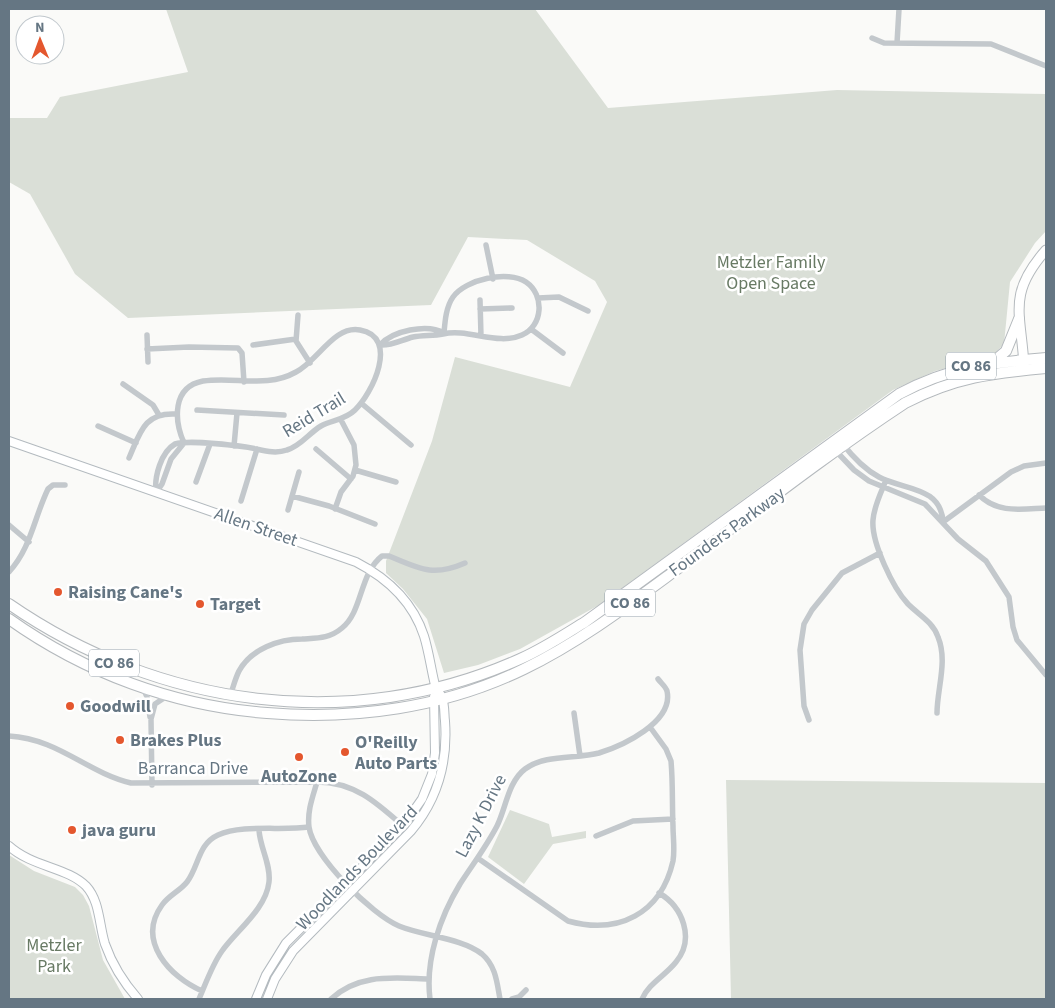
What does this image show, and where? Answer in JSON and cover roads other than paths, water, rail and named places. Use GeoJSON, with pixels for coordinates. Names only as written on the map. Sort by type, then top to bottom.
{"type":"FeatureCollection","features":[{"type":"Feature","properties":{"kind":"highway"},"geometry":{"type":"LineString","coordinates":[[992,362],[1005,352],[1019,319]]}},
{"type":"Feature","properties":{"kind":"highway","name":"Founders Parkway"},"geometry":{"type":"LineString","coordinates":[[9,619],[63,653],[102,672],[143,688],[198,703],[251,712],[310,715],[358,714],[438,700],[515,673],[570,644],[627,605],[905,403],[937,387],[1046,358]]}},
{"type":"Feature","properties":{"kind":"highway","name":"Founders Parkway"},"geometry":{"type":"LineString","coordinates":[[9,604],[69,642],[121,666],[182,686],[230,696],[279,701],[340,701],[436,688],[487,672],[548,645],[602,610],[833,440],[895,397],[922,382],[963,368],[992,362],[1046,368]]}},
{"type":"Feature","properties":{"kind":"highway"},"geometry":{"type":"LineString","coordinates":[[198,703],[221,700],[230,696]]}},
{"type":"Feature","properties":{"kind":"main road"},"geometry":{"type":"LineString","coordinates":[[1024,365],[1019,319],[1020,290],[1025,277],[1046,250]]}},
{"type":"Feature","properties":{"kind":"street"},"geometry":{"type":"LineString","coordinates":[[897,43],[899,9]]}},
{"type":"Feature","properties":{"kind":"street"},"geometry":{"type":"LineString","coordinates":[[872,38],[884,43],[991,44],[1046,66]]}},
{"type":"Feature","properties":{"kind":"street"},"geometry":{"type":"LineString","coordinates":[[486,245],[493,278]]}},
{"type":"Feature","properties":{"kind":"street"},"geometry":{"type":"LineString","coordinates":[[156,493],[163,482],[171,459],[184,442],[178,427],[176,414],[181,397],[196,384],[210,381],[244,382],[284,378],[310,363],[334,338],[349,330],[368,332],[380,345],[389,345],[416,337],[444,333],[514,338],[532,329],[539,314],[538,298],[532,287],[522,280],[512,277],[473,282],[456,293],[449,305],[444,333]]}},
{"type":"Feature","properties":{"kind":"street"},"geometry":{"type":"LineString","coordinates":[[538,298],[559,297],[588,311]]}},
{"type":"Feature","properties":{"kind":"street"},"geometry":{"type":"LineString","coordinates":[[480,300],[481,336]]}},
{"type":"Feature","properties":{"kind":"street"},"geometry":{"type":"LineString","coordinates":[[480,309],[512,308]]}},
{"type":"Feature","properties":{"kind":"street"},"geometry":{"type":"LineString","coordinates":[[298,315],[296,339],[310,363]]}},
{"type":"Feature","properties":{"kind":"street"},"geometry":{"type":"LineString","coordinates":[[532,329],[563,353]]}},
{"type":"Feature","properties":{"kind":"street"},"geometry":{"type":"LineString","coordinates":[[147,335],[148,362]]}},
{"type":"Feature","properties":{"kind":"street"},"geometry":{"type":"LineString","coordinates":[[253,345],[296,339]]}},
{"type":"Feature","properties":{"kind":"street","name":"Reid Trail"},"geometry":{"type":"LineString","coordinates":[[184,442],[234,446],[274,452],[287,450],[323,425],[341,420],[353,412],[361,403],[380,362],[380,345]]}},
{"type":"Feature","properties":{"kind":"street"},"geometry":{"type":"LineString","coordinates":[[147,349],[189,347],[238,348],[242,353],[244,382]]}},
{"type":"Feature","properties":{"kind":"street"},"geometry":{"type":"LineString","coordinates":[[123,384],[153,405],[159,415]]}},
{"type":"Feature","properties":{"kind":"street"},"geometry":{"type":"LineString","coordinates":[[361,403],[411,445]]}},
{"type":"Feature","properties":{"kind":"street"},"geometry":{"type":"LineString","coordinates":[[197,410],[284,415]]}},
{"type":"Feature","properties":{"kind":"street"},"geometry":{"type":"LineString","coordinates":[[234,446],[237,413]]}},
{"type":"Feature","properties":{"kind":"street"},"geometry":{"type":"LineString","coordinates":[[129,458],[146,423],[159,415],[176,414]]}},
{"type":"Feature","properties":{"kind":"street"},"geometry":{"type":"LineString","coordinates":[[335,509],[342,492],[355,470],[354,445],[341,420]]}},
{"type":"Feature","properties":{"kind":"street"},"geometry":{"type":"LineString","coordinates":[[98,426],[136,443]]}},
{"type":"Feature","properties":{"kind":"street"},"geometry":{"type":"LineString","coordinates":[[833,440],[860,475],[883,488],[919,500],[958,539],[986,561],[1009,596],[1013,627],[1017,640],[1046,675]]}},
{"type":"Feature","properties":{"kind":"street"},"geometry":{"type":"LineString","coordinates":[[833,440],[841,449],[867,469],[886,480],[913,488],[933,499],[940,506],[943,522]]}},
{"type":"Feature","properties":{"kind":"street","name":"Allen Street"},"geometry":{"type":"LineString","coordinates":[[9,442],[346,558],[372,570],[395,589],[417,619],[427,649],[436,688]]}},
{"type":"Feature","properties":{"kind":"street"},"geometry":{"type":"LineString","coordinates":[[196,482],[210,444]]}},
{"type":"Feature","properties":{"kind":"street"},"geometry":{"type":"LineString","coordinates":[[240,501],[257,449]]}},
{"type":"Feature","properties":{"kind":"street"},"geometry":{"type":"LineString","coordinates":[[316,449],[351,479]]}},
{"type":"Feature","properties":{"kind":"street"},"geometry":{"type":"LineString","coordinates":[[943,522],[1017,468],[1046,463]]}},
{"type":"Feature","properties":{"kind":"street"},"geometry":{"type":"LineString","coordinates":[[355,470],[396,482]]}},
{"type":"Feature","properties":{"kind":"street"},"geometry":{"type":"LineString","coordinates":[[288,510],[299,472]]}},
{"type":"Feature","properties":{"kind":"street"},"geometry":{"type":"LineString","coordinates":[[886,480],[873,520],[873,532],[880,552],[902,598],[930,624],[940,641],[942,657],[937,713]]}},
{"type":"Feature","properties":{"kind":"street"},"geometry":{"type":"LineString","coordinates":[[9,572],[24,554],[30,542],[48,489],[53,485],[65,485]]}},
{"type":"Feature","properties":{"kind":"street"},"geometry":{"type":"LineString","coordinates":[[979,495],[990,505],[1003,509],[1046,508]]}},
{"type":"Feature","properties":{"kind":"street"},"geometry":{"type":"LineString","coordinates":[[292,496],[375,524]]}},
{"type":"Feature","properties":{"kind":"street"},"geometry":{"type":"LineString","coordinates":[[9,524],[30,542]]}},
{"type":"Feature","properties":{"kind":"street"},"geometry":{"type":"LineString","coordinates":[[809,720],[804,706],[800,650],[804,624],[812,610],[842,573],[880,552]]}},
{"type":"Feature","properties":{"kind":"street"},"geometry":{"type":"LineString","coordinates":[[230,696],[242,665],[261,650],[290,640],[325,638],[345,626],[352,618],[361,588],[377,560],[384,555],[430,571],[446,570],[465,562]]}},
{"type":"Feature","properties":{"kind":"street","name":"Lazy K Drive"},"geometry":{"type":"LineString","coordinates":[[430,999],[429,979],[436,937],[460,884],[478,859],[498,824],[512,786],[520,773],[541,761],[580,756],[615,746],[650,727],[659,719],[667,699],[667,690],[658,679]]}},
{"type":"Feature","properties":{"kind":"street"},"geometry":{"type":"LineString","coordinates":[[143,688],[147,696],[151,719],[152,784]]}},
{"type":"Feature","properties":{"kind":"street","name":"Woodlands Boulevard"},"geometry":{"type":"LineString","coordinates":[[267,999],[275,979],[293,951],[421,819],[433,800],[443,769],[446,742],[436,688]]}},
{"type":"Feature","properties":{"kind":"street"},"geometry":{"type":"LineString","coordinates":[[151,719],[156,701],[169,696]]}},
{"type":"Feature","properties":{"kind":"street","name":"Woodlands Boulevard"},"geometry":{"type":"LineString","coordinates":[[256,999],[266,975],[283,948],[403,826],[422,799],[432,774],[438,700]]}},
{"type":"Feature","properties":{"kind":"street"},"geometry":{"type":"LineString","coordinates":[[574,713],[580,756]]}},
{"type":"Feature","properties":{"kind":"street"},"geometry":{"type":"LineString","coordinates":[[478,859],[556,914],[582,925],[606,926],[619,924],[643,912],[659,894],[666,882],[673,858],[670,756],[650,727]]}},
{"type":"Feature","properties":{"kind":"street","name":"Barranca Drive"},"geometry":{"type":"LineString","coordinates":[[9,736],[49,744],[121,781],[152,784],[317,782],[339,784],[360,791],[403,826]]}},
{"type":"Feature","properties":{"kind":"street"},"geometry":{"type":"LineString","coordinates":[[317,782],[310,807],[309,827],[312,839],[321,855],[353,889],[389,921],[470,947],[481,954],[494,970],[500,999]]}},
{"type":"Feature","properties":{"kind":"street"},"geometry":{"type":"LineString","coordinates":[[421,819],[419,814],[422,799]]}},
{"type":"Feature","properties":{"kind":"street"},"geometry":{"type":"LineString","coordinates":[[596,836],[633,820],[673,819]]}},
{"type":"Feature","properties":{"kind":"street"},"geometry":{"type":"LineString","coordinates":[[202,991],[185,984],[160,958],[153,934],[155,919],[163,903],[187,882],[203,848],[212,838],[234,830],[309,827]]}},
{"type":"Feature","properties":{"kind":"street"},"geometry":{"type":"LineString","coordinates":[[199,999],[221,952],[261,904],[268,888],[269,874],[259,830]]}},
{"type":"Feature","properties":{"kind":"street"},"geometry":{"type":"LineString","coordinates":[[9,846],[31,862],[73,878],[86,886],[95,903],[102,935],[110,958],[138,999]]}},
{"type":"Feature","properties":{"kind":"street"},"geometry":{"type":"LineString","coordinates":[[642,999],[654,982],[676,962],[685,941],[685,927],[678,911],[670,900],[659,894]]}},
{"type":"Feature","properties":{"kind":"street"},"geometry":{"type":"LineString","coordinates":[[331,999],[347,987],[367,980],[429,979]]}},
{"type":"Feature","properties":{"kind":"street"},"geometry":{"type":"LineString","coordinates":[[512,999],[519,997],[526,990]]}},
{"type":"Feature","properties":{"kind":"place","name":"Raising Cane's"},"geometry":{"type":"Point","coordinates":[58,592]}},
{"type":"Feature","properties":{"kind":"place","name":"Target"},"geometry":{"type":"Point","coordinates":[200,604]}},
{"type":"Feature","properties":{"kind":"place","name":"Goodwill"},"geometry":{"type":"Point","coordinates":[70,706]}},
{"type":"Feature","properties":{"kind":"place","name":"Brakes Plus"},"geometry":{"type":"Point","coordinates":[120,740]}},
{"type":"Feature","properties":{"kind":"place","name":"O'Reilly Auto Parts"},"geometry":{"type":"Point","coordinates":[345,752]}},
{"type":"Feature","properties":{"kind":"place","name":"AutoZone"},"geometry":{"type":"Point","coordinates":[299,757]}},
{"type":"Feature","properties":{"kind":"place","name":"java guru"},"geometry":{"type":"Point","coordinates":[72,830]}},
{"type":"Feature","properties":{"kind":"park label","name":"Metzler Family Open Space"},"geometry":{"type":"Point","coordinates":[771,272]}},
{"type":"Feature","properties":{"kind":"park label","name":"Metzler Park"},"geometry":{"type":"Point","coordinates":[54,955]}}]}
